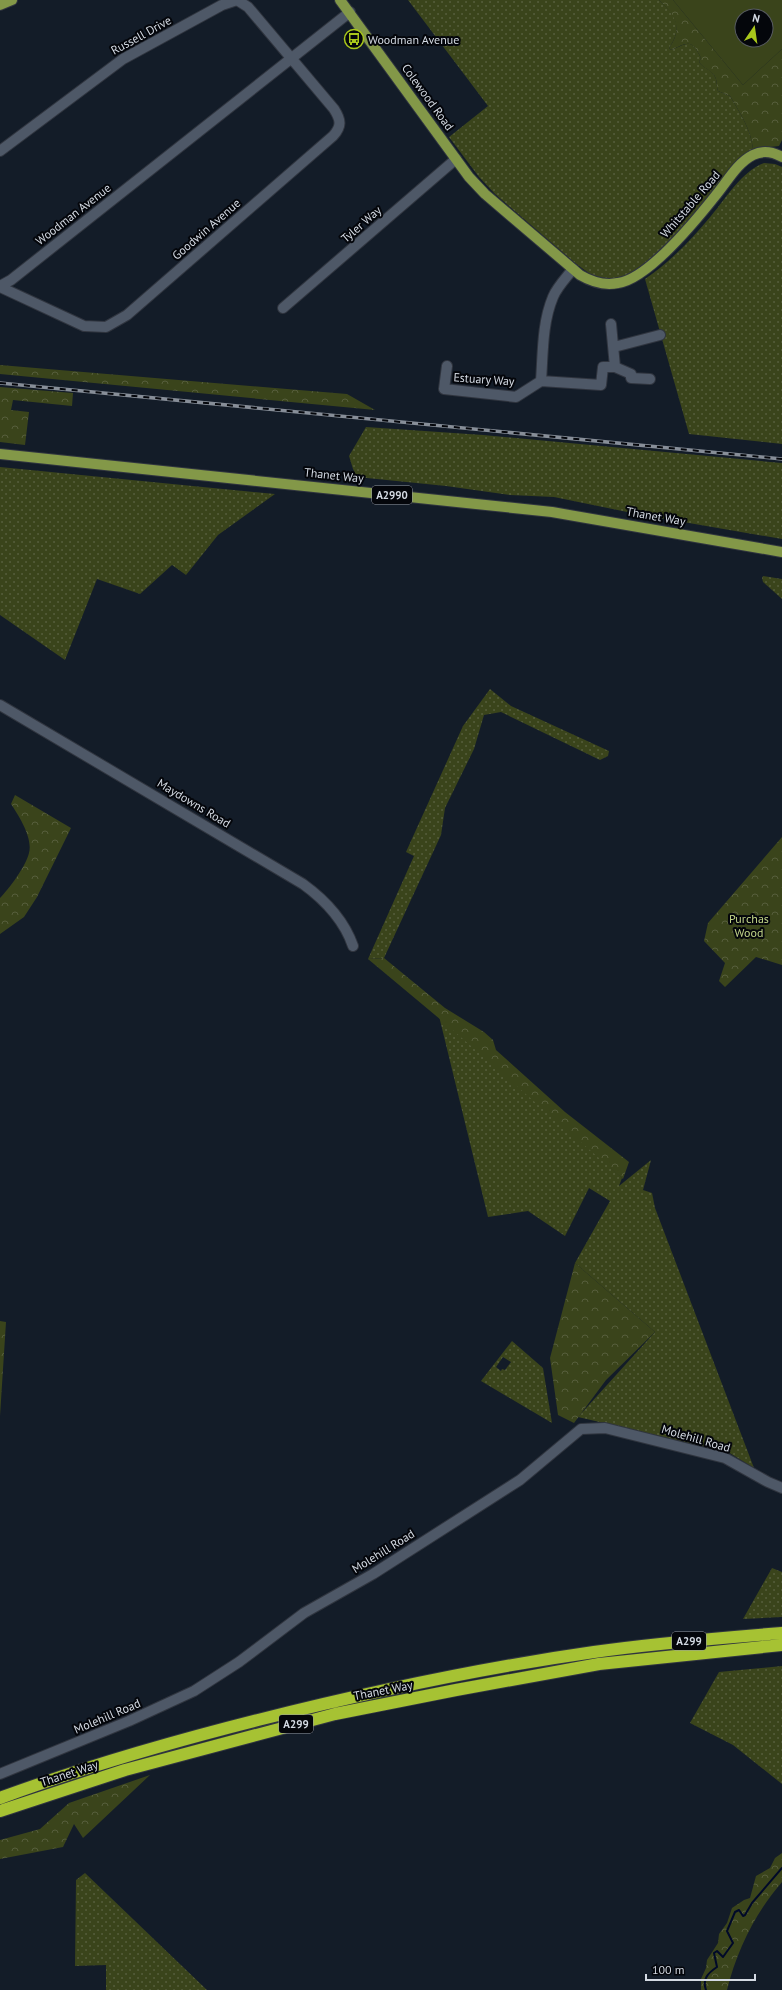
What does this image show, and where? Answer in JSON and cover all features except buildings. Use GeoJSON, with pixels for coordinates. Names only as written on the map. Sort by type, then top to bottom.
{"type":"FeatureCollection","features":[{"type":"Feature","properties":{"kind":"highway","name":"Thanet Way"},"geometry":{"type":"LineString","coordinates":[[0,1798],[159,1747],[343,1699],[539,1660],[673,1642],[782,1633]]}},
{"type":"Feature","properties":{"kind":"highway","name":"Thanet Way"},"geometry":{"type":"LineString","coordinates":[[0,1811],[132,1768],[335,1714],[599,1664],[782,1645]]}},
{"type":"Feature","properties":{"kind":"main road"},"geometry":{"type":"LineString","coordinates":[[0,5],[12,0]]}},
{"type":"Feature","properties":{"kind":"main road","name":"Colewood Road"},"geometry":{"type":"LineString","coordinates":[[340,0],[456,159],[481,190]]}},
{"type":"Feature","properties":{"kind":"main road","name":"Whitstable Road"},"geometry":{"type":"LineString","coordinates":[[481,190],[573,269],[588,280],[604,284],[619,283],[635,276],[666,252],[685,233],[740,166],[754,155],[763,152],[776,154],[782,157]]}},
{"type":"Feature","properties":{"kind":"main road","name":"Thanet Way"},"geometry":{"type":"LineString","coordinates":[[0,454],[552,512],[782,552]]}},
{"type":"Feature","properties":{"kind":"street","name":"Russell Drive"},"geometry":{"type":"LineString","coordinates":[[0,151],[123,59],[231,1],[238,0],[248,7],[290,59]]}},
{"type":"Feature","properties":{"kind":"street","name":"Woodman Avenue"},"geometry":{"type":"LineString","coordinates":[[0,286],[11,280],[350,12]]}},
{"type":"Feature","properties":{"kind":"street","name":"Goodwin Avenue"},"geometry":{"type":"LineString","coordinates":[[0,286],[84,326],[106,327],[128,315],[339,130],[339,117],[334,109],[290,59]]}},
{"type":"Feature","properties":{"kind":"street","name":"Tyler Way"},"geometry":{"type":"LineString","coordinates":[[283,308],[456,159]]}},
{"type":"Feature","properties":{"kind":"street"},"geometry":{"type":"LineString","coordinates":[[573,269],[553,296],[549,308],[543,343],[541,381],[601,385],[603,367],[615,367],[631,374],[631,378],[650,379]]}},
{"type":"Feature","properties":{"kind":"street"},"geometry":{"type":"LineString","coordinates":[[611,324],[615,367]]}},
{"type":"Feature","properties":{"kind":"street"},"geometry":{"type":"LineString","coordinates":[[614,347],[660,335]]}},
{"type":"Feature","properties":{"kind":"street","name":"Estuary Way"},"geometry":{"type":"LineString","coordinates":[[447,366],[444,389],[516,397],[541,381]]}},
{"type":"Feature","properties":{"kind":"street","name":"Maydowns Road"},"geometry":{"type":"LineString","coordinates":[[0,705],[303,884],[319,895],[347,929],[353,946]]}},
{"type":"Feature","properties":{"kind":"street","name":"Molehill Road"},"geometry":{"type":"LineString","coordinates":[[0,1774],[129,1721],[194,1691],[239,1662],[304,1613],[373,1574],[520,1480],[581,1429],[605,1428],[725,1458],[768,1482],[782,1488]]}},
{"type":"Feature","properties":{"kind":"green space"},"geometry":{"type":"Polygon","coordinates":[[[408,0],[659,0],[670,11],[676,22],[676,34],[669,48],[671,50],[686,44],[695,47],[701,58],[699,62],[715,77],[718,91],[730,96],[738,109],[750,135],[753,149],[672,240],[636,272],[621,279],[605,279],[590,274],[575,263],[495,194],[479,177],[449,137],[488,106],[408,0]]]}},
{"type":"Feature","properties":{"kind":"green space"},"geometry":{"type":"Polygon","coordinates":[[[659,0],[673,0],[743,85],[782,49],[782,140],[779,146],[753,149],[750,135],[738,109],[730,96],[718,91],[714,75],[699,62],[701,58],[694,47],[689,44],[685,44],[671,50],[669,48],[676,34],[676,22],[670,11],[659,0]]]}},
{"type":"Feature","properties":{"kind":"green space"},"geometry":{"type":"Polygon","coordinates":[[[673,0],[782,0],[782,49],[743,85],[673,0]]]}},
{"type":"Feature","properties":{"kind":"green space"},"geometry":{"type":"Polygon","coordinates":[[[764,163],[775,164],[782,167],[782,444],[689,434],[645,279],[672,258],[688,242],[748,172],[764,163]]]}},
{"type":"Feature","properties":{"kind":"green space"},"geometry":{"type":"Polygon","coordinates":[[[0,365],[347,394],[375,410],[0,374],[0,365]]]}},
{"type":"Feature","properties":{"kind":"green space"},"geometry":{"type":"Polygon","coordinates":[[[0,387],[73,393],[72,406],[13,400],[11,410],[29,412],[25,445],[0,442],[0,387]]]}},
{"type":"Feature","properties":{"kind":"green space"},"geometry":{"type":"Polygon","coordinates":[[[366,427],[483,435],[782,463],[782,539],[637,514],[554,497],[510,495],[446,486],[357,477],[349,456],[366,427]]]}},
{"type":"Feature","properties":{"kind":"green space"},"geometry":{"type":"Polygon","coordinates":[[[0,467],[275,494],[218,535],[186,575],[172,565],[140,594],[97,579],[65,660],[0,615],[0,467]]]}},
{"type":"Feature","properties":{"kind":"green space"},"geometry":{"type":"Polygon","coordinates":[[[763,576],[782,579],[782,599],[763,582],[763,576]]]}},
{"type":"Feature","properties":{"kind":"green space"},"geometry":{"type":"Polygon","coordinates":[[[490,689],[511,706],[609,751],[608,756],[600,760],[501,712],[484,715],[474,749],[445,808],[441,835],[384,958],[368,959],[414,856],[406,852],[463,726],[490,689]]]}},
{"type":"Feature","properties":{"kind":"green space"},"geometry":{"type":"Polygon","coordinates":[[[15,795],[71,828],[37,897],[24,917],[0,934],[0,898],[21,871],[30,847],[24,827],[11,804],[15,795]]]}},
{"type":"Feature","properties":{"kind":"green space","name":"Purchas Wood"},"geometry":{"type":"Polygon","coordinates":[[[782,837],[782,965],[756,957],[725,987],[719,981],[725,963],[704,941],[708,923],[782,837]]]}},
{"type":"Feature","properties":{"kind":"green space"},"geometry":{"type":"Polygon","coordinates":[[[384,958],[445,1008],[484,1032],[493,1040],[496,1050],[565,1112],[629,1162],[623,1179],[447,1025],[368,959],[384,958]]]}},
{"type":"Feature","properties":{"kind":"green space"},"geometry":{"type":"Polygon","coordinates":[[[439,1016],[622,1178],[619,1186],[651,1160],[643,1190],[652,1193],[655,1208],[754,1468],[728,1452],[578,1417],[655,1332],[575,1263],[610,1201],[589,1188],[565,1236],[528,1211],[488,1217],[439,1016]]]}},
{"type":"Feature","properties":{"kind":"green space"},"geometry":{"type":"Polygon","coordinates":[[[575,1263],[655,1332],[606,1380],[574,1423],[558,1415],[550,1358],[575,1263]]]}},
{"type":"Feature","properties":{"kind":"green space"},"geometry":{"type":"Polygon","coordinates":[[[0,1321],[6,1322],[0,1416],[0,1321]]]}},
{"type":"Feature","properties":{"kind":"green space"},"geometry":{"type":"Polygon","coordinates":[[[512,1341],[543,1368],[552,1423],[481,1381],[512,1341]],[[503,1357],[496,1367],[501,1371],[502,1369],[505,1370],[511,1362],[503,1357]]]}},
{"type":"Feature","properties":{"kind":"green space"},"geometry":{"type":"Polygon","coordinates":[[[772,1568],[782,1572],[782,1617],[743,1619],[772,1568]]]}},
{"type":"Feature","properties":{"kind":"green space"},"geometry":{"type":"Polygon","coordinates":[[[782,1666],[782,1784],[733,1745],[690,1723],[719,1672],[782,1666]]]}},
{"type":"Feature","properties":{"kind":"green space"},"geometry":{"type":"Polygon","coordinates":[[[150,1775],[83,1838],[74,1824],[63,1847],[0,1859],[0,1840],[40,1829],[69,1803],[150,1775]]]}},
{"type":"Feature","properties":{"kind":"green space"},"geometry":{"type":"Polygon","coordinates":[[[782,1853],[782,1882],[763,1906],[755,1919],[736,1961],[727,1990],[701,1990],[701,1979],[706,1968],[707,1960],[718,1943],[719,1934],[727,1923],[732,1908],[750,1898],[756,1876],[770,1868],[775,1858],[782,1853]]]}},
{"type":"Feature","properties":{"kind":"green space"},"geometry":{"type":"Polygon","coordinates":[[[85,1873],[207,1990],[106,1990],[106,1965],[75,1966],[76,1880],[85,1873]]]}},
{"type":"Feature","properties":{"kind":"waterway"},"geometry":{"type":"LineString","coordinates":[[706,1990],[705,1979],[717,1967],[714,1953],[717,1951],[723,1957],[733,1943],[727,1931],[735,1912],[739,1910],[743,1916],[745,1915],[752,1903],[782,1868]]}},
{"type":"Feature","properties":{"kind":"railway"},"geometry":{"type":"LineString","coordinates":[[0,383],[782,459]]}},
{"type":"Feature","properties":{"kind":"place","name":"Woodman Avenue"},"geometry":{"type":"Point","coordinates":[354,39]}}]}
